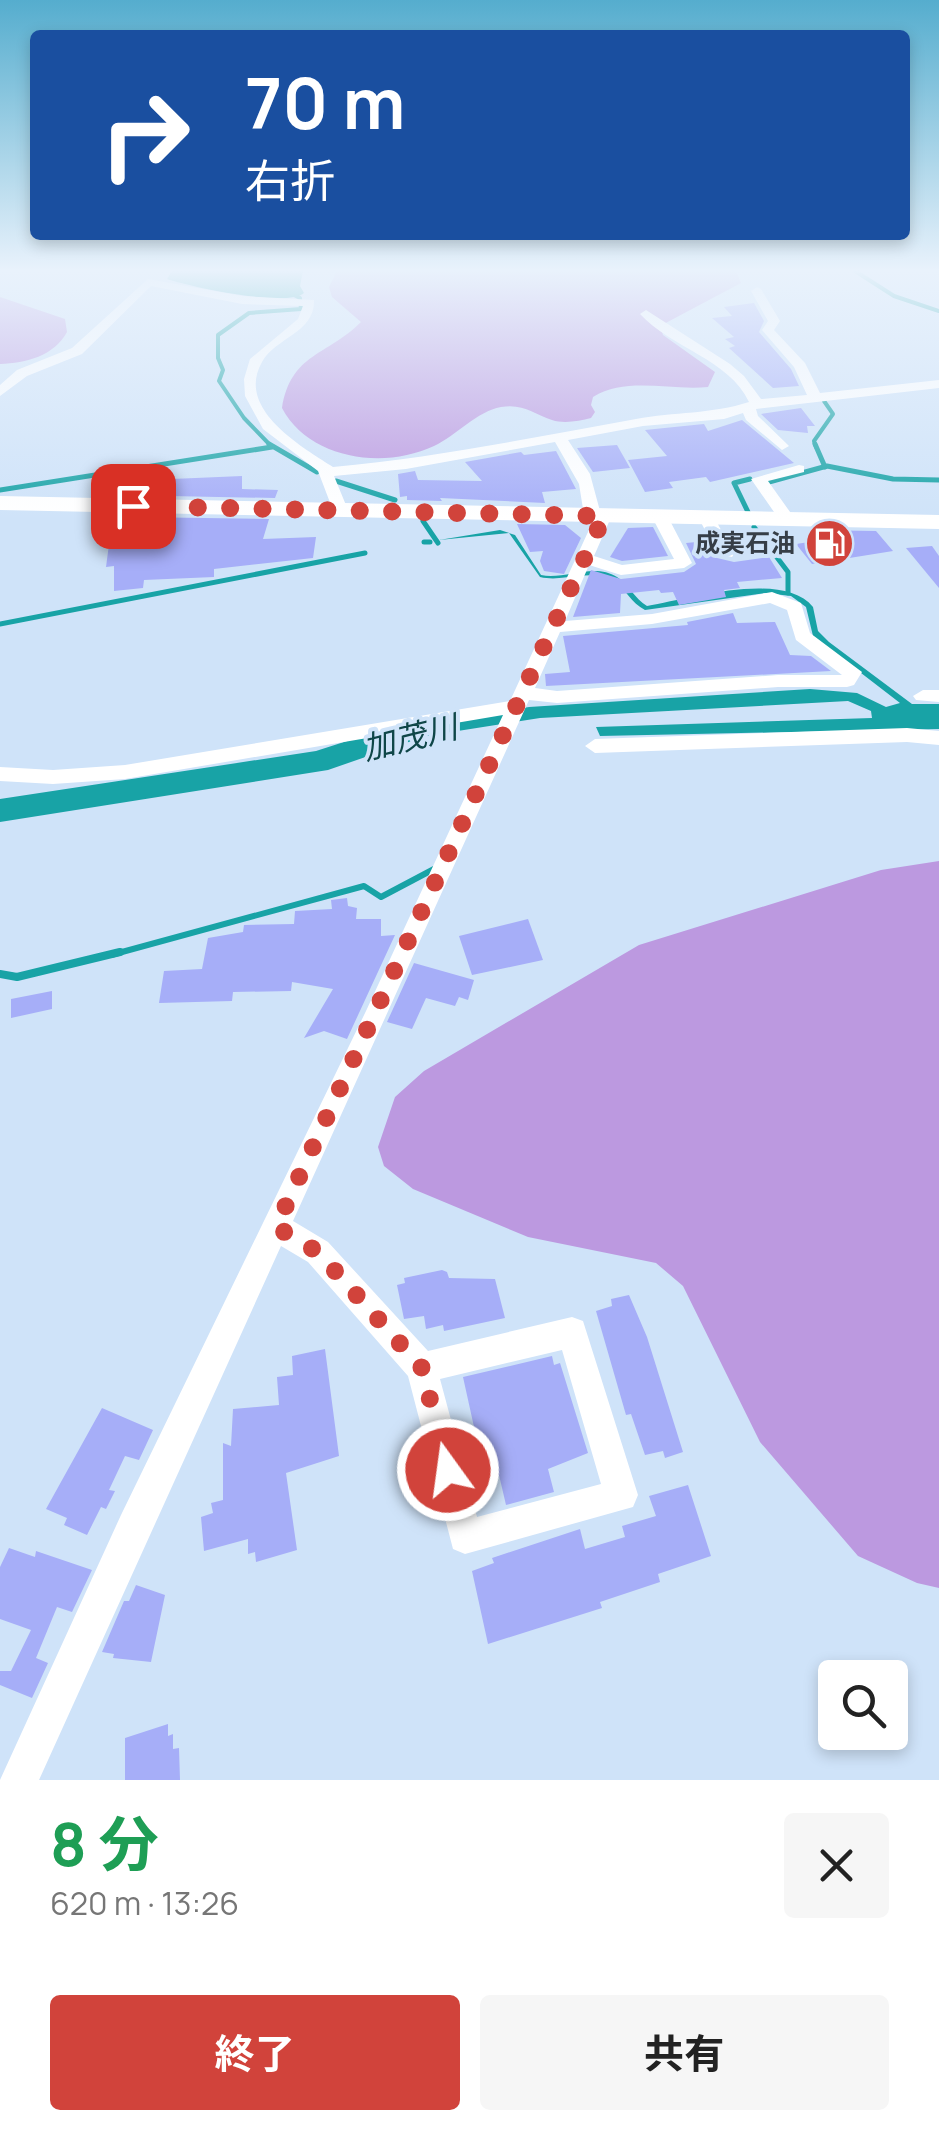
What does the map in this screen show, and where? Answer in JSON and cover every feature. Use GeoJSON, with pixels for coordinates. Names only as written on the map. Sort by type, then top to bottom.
{"type":"FeatureCollection","features":[{"type":"Feature","properties":{"kind":"main road"},"geometry":{"type":"LineString","coordinates":[[0,504],[939,522]]}},
{"type":"Feature","properties":{"kind":"street"},"geometry":{"type":"LineString","coordinates":[[0,392],[22,373],[72,354]]}},
{"type":"Feature","properties":{"kind":"street"},"geometry":{"type":"LineString","coordinates":[[262,354],[256,359],[250,397],[260,420],[330,471]]}},
{"type":"Feature","properties":{"kind":"street"},"geometry":{"type":"LineString","coordinates":[[700,354],[742,380],[754,394],[752,417],[782,446]]}},
{"type":"Feature","properties":{"kind":"street"},"geometry":{"type":"LineString","coordinates":[[789,354],[800,366],[814,398]]}},
{"type":"Feature","properties":{"kind":"street"},"geometry":{"type":"LineString","coordinates":[[340,510],[325,472],[388,468],[642,422],[724,415],[753,406],[939,384]]}},
{"type":"Feature","properties":{"kind":"street"},"geometry":{"type":"LineString","coordinates":[[19,1780],[579,569],[598,515],[586,483],[558,437]]}},
{"type":"Feature","properties":{"kind":"street"},"geometry":{"type":"LineString","coordinates":[[788,519],[759,479],[799,469]]}},
{"type":"Feature","properties":{"kind":"street"},"geometry":{"type":"LineString","coordinates":[[579,569],[621,570],[684,563],[660,516]]}},
{"type":"Feature","properties":{"kind":"street"},"geometry":{"type":"LineString","coordinates":[[706,518],[726,554]]}},
{"type":"Feature","properties":{"kind":"street"},"geometry":{"type":"LineString","coordinates":[[0,774],[54,777],[125,772],[519,699],[778,681],[847,681],[853,672],[802,636],[795,607],[772,597],[652,619],[552,627]]}},
{"type":"Feature","properties":{"kind":"street"},"geometry":{"type":"LineString","coordinates":[[604,752],[907,735],[939,738]]}},
{"type":"Feature","properties":{"kind":"street"},"geometry":{"type":"LineString","coordinates":[[276,1227],[318,1252],[422,1368],[465,1537],[622,1495],[572,1332],[422,1368]]}},
{"type":"Feature","properties":{"kind":"shaded area"},"geometry":{"type":"Polygon","coordinates":[[[0,354],[43,354],[20,362],[0,364],[0,354]]]}},
{"type":"Feature","properties":{"kind":"shaded area"},"geometry":{"type":"Polygon","coordinates":[[[690,354],[715,372],[708,387],[620,387],[606,391],[593,397],[591,405],[595,412],[591,418],[572,422],[552,420],[522,408],[492,409],[434,446],[393,457],[371,458],[329,449],[310,439],[282,408],[293,376],[312,357],[690,354]]]}},
{"type":"Feature","properties":{"kind":"shaded area"},"geometry":{"type":"Polygon","coordinates":[[[939,861],[939,1588],[917,1583],[858,1556],[760,1442],[683,1286],[656,1263],[528,1237],[413,1189],[384,1166],[378,1147],[395,1097],[424,1071],[639,945],[881,870],[939,861]]]}},
{"type":"Feature","properties":{"kind":"water"},"geometry":{"type":"Polygon","coordinates":[[[500,530],[509,533],[439,540],[500,530]]]}},
{"type":"Feature","properties":{"kind":"water","name":"加茂川"},"geometry":{"type":"Polygon","coordinates":[[[509,533],[515,535],[541,575],[608,573],[621,580],[647,606],[734,590],[780,590],[799,596],[813,607],[818,631],[829,642],[912,704],[939,704],[939,729],[600,736],[596,727],[872,718],[871,711],[848,701],[540,718],[426,736],[328,770],[0,822],[0,799],[316,751],[372,733],[529,707],[810,689],[857,693],[886,707],[900,703],[813,636],[806,607],[791,596],[765,593],[645,610],[605,578],[540,577],[509,533]]]}},
{"type":"Feature","properties":{"kind":"building"},"geometry":{"type":"Polygon","coordinates":[[[736,354],[778,354],[799,386],[773,388],[736,354]]]}},
{"type":"Feature","properties":{"kind":"building"},"geometry":{"type":"Polygon","coordinates":[[[801,408],[815,426],[807,426],[808,433],[778,430],[761,414],[801,408]]]}},
{"type":"Feature","properties":{"kind":"building"},"geometry":{"type":"Polygon","coordinates":[[[742,420],[794,463],[710,482],[706,477],[669,482],[673,488],[645,492],[628,460],[667,456],[645,430],[704,424],[708,431],[742,420]]]}},
{"type":"Feature","properties":{"kind":"building"},"geometry":{"type":"Polygon","coordinates":[[[617,445],[630,468],[593,472],[577,448],[617,445]]]}},
{"type":"Feature","properties":{"kind":"building"},"geometry":{"type":"Polygon","coordinates":[[[556,451],[576,489],[542,492],[545,503],[400,497],[398,474],[415,471],[418,480],[482,481],[465,462],[521,452],[524,455],[556,451]]]}},
{"type":"Feature","properties":{"kind":"building"},"geometry":{"type":"Polygon","coordinates":[[[242,476],[242,489],[278,490],[275,498],[169,496],[172,479],[242,476]]]}},
{"type":"Feature","properties":{"kind":"building"},"geometry":{"type":"Polygon","coordinates":[[[134,517],[269,519],[263,539],[316,537],[313,558],[214,569],[214,577],[144,580],[143,588],[114,591],[114,566],[106,567],[112,522],[134,517]]]}},
{"type":"Feature","properties":{"kind":"building"},"geometry":{"type":"Polygon","coordinates":[[[517,524],[565,525],[581,538],[564,574],[544,571],[540,561],[543,551],[530,552],[517,524]]]}},
{"type":"Feature","properties":{"kind":"building"},"geometry":{"type":"Polygon","coordinates":[[[653,527],[668,556],[622,561],[610,557],[628,528],[653,527]]]}},
{"type":"Feature","properties":{"kind":"building"},"geometry":{"type":"Polygon","coordinates":[[[812,530],[876,531],[893,551],[812,564],[796,544],[816,541],[812,530]]]}},
{"type":"Feature","properties":{"kind":"building"},"geometry":{"type":"Polygon","coordinates":[[[707,541],[717,558],[734,562],[769,557],[782,578],[737,582],[740,588],[724,590],[726,597],[679,605],[673,592],[621,594],[620,613],[573,617],[591,570],[621,579],[684,572],[696,564],[686,543],[707,541]]]}},
{"type":"Feature","properties":{"kind":"building"},"geometry":{"type":"Polygon","coordinates":[[[932,546],[939,556],[939,588],[906,548],[932,546]]]}},
{"type":"Feature","properties":{"kind":"building"},"geometry":{"type":"Polygon","coordinates":[[[733,613],[737,623],[775,622],[790,655],[811,656],[831,671],[546,686],[545,674],[570,672],[563,636],[688,625],[687,622],[733,613]]]}},
{"type":"Feature","properties":{"kind":"building"},"geometry":{"type":"Polygon","coordinates":[[[347,898],[348,906],[357,908],[356,919],[381,919],[381,936],[395,935],[347,1039],[324,1031],[304,1038],[333,989],[292,982],[291,991],[233,992],[232,1001],[159,1003],[164,971],[202,969],[208,938],[243,932],[244,925],[294,924],[295,911],[332,909],[331,900],[347,898]]]}},
{"type":"Feature","properties":{"kind":"building"},"geometry":{"type":"Polygon","coordinates":[[[528,919],[543,960],[472,975],[459,936],[528,919]]]}},
{"type":"Feature","properties":{"kind":"building"},"geometry":{"type":"Polygon","coordinates":[[[414,963],[474,980],[468,1000],[459,997],[455,1006],[426,998],[412,1029],[387,1022],[414,963]]]}},
{"type":"Feature","properties":{"kind":"building"},"geometry":{"type":"Polygon","coordinates":[[[52,991],[52,1009],[11,1018],[11,999],[52,991]]]}},
{"type":"Feature","properties":{"kind":"building"},"geometry":{"type":"Polygon","coordinates":[[[442,1270],[449,1278],[495,1279],[505,1318],[444,1331],[443,1325],[426,1329],[424,1316],[404,1319],[397,1285],[405,1283],[404,1278],[442,1270]]]}},
{"type":"Feature","properties":{"kind":"building"},"geometry":{"type":"Polygon","coordinates":[[[629,1295],[647,1337],[683,1452],[665,1458],[663,1451],[645,1455],[631,1414],[626,1415],[596,1311],[612,1306],[611,1299],[629,1295]]]}},
{"type":"Feature","properties":{"kind":"building"},"geometry":{"type":"Polygon","coordinates":[[[325,1349],[339,1456],[286,1473],[297,1550],[256,1562],[255,1552],[248,1554],[248,1539],[204,1551],[201,1517],[213,1513],[211,1503],[223,1500],[223,1443],[231,1446],[233,1409],[279,1405],[277,1377],[293,1375],[292,1356],[325,1349]]]}},
{"type":"Feature","properties":{"kind":"building"},"geometry":{"type":"Polygon","coordinates":[[[552,1356],[554,1365],[560,1363],[588,1453],[548,1469],[554,1492],[506,1505],[499,1475],[478,1481],[476,1468],[468,1470],[460,1440],[476,1436],[463,1377],[552,1356]]]}},
{"type":"Feature","properties":{"kind":"building"},"geometry":{"type":"Polygon","coordinates":[[[102,1408],[153,1430],[139,1460],[125,1456],[109,1490],[115,1491],[106,1509],[101,1507],[87,1535],[64,1525],[67,1518],[46,1509],[102,1408]]]}},
{"type":"Feature","properties":{"kind":"building"},"geometry":{"type":"Polygon","coordinates":[[[688,1485],[711,1556],[658,1574],[660,1582],[600,1602],[602,1608],[488,1644],[472,1571],[494,1563],[492,1558],[580,1529],[585,1549],[625,1537],[622,1526],[656,1516],[649,1496],[688,1485]]]}},
{"type":"Feature","properties":{"kind":"building"},"geometry":{"type":"Polygon","coordinates":[[[9,1548],[35,1557],[36,1551],[92,1570],[72,1612],[57,1607],[36,1658],[48,1663],[32,1698],[0,1685],[0,1671],[11,1671],[31,1630],[0,1619],[0,1567],[9,1548]]]}},
{"type":"Feature","properties":{"kind":"building"},"geometry":{"type":"Polygon","coordinates":[[[136,1585],[165,1595],[151,1662],[113,1658],[114,1654],[102,1652],[124,1601],[129,1601],[136,1585]]]}},
{"type":"Feature","properties":{"kind":"building"},"geometry":{"type":"Polygon","coordinates":[[[168,1724],[173,1749],[179,1748],[180,1780],[125,1780],[125,1738],[168,1724]]]}},
{"type":"Feature","properties":{"kind":"waterway"},"geometry":{"type":"LineString","coordinates":[[218,354],[223,370],[219,381],[244,418],[269,444]]}},
{"type":"Feature","properties":{"kind":"waterway"},"geometry":{"type":"LineString","coordinates":[[815,444],[833,414],[824,401]]}},
{"type":"Feature","properties":{"kind":"waterway"},"geometry":{"type":"LineString","coordinates":[[0,490],[272,447],[269,444]]}},
{"type":"Feature","properties":{"kind":"waterway"},"geometry":{"type":"LineString","coordinates":[[269,444],[317,472]]}},
{"type":"Feature","properties":{"kind":"waterway"},"geometry":{"type":"LineString","coordinates":[[815,444],[825,467]]}},
{"type":"Feature","properties":{"kind":"waterway"},"geometry":{"type":"LineString","coordinates":[[769,482],[825,467]]}},
{"type":"Feature","properties":{"kind":"waterway"},"geometry":{"type":"LineString","coordinates":[[825,467],[893,479],[939,480]]}},
{"type":"Feature","properties":{"kind":"waterway"},"geometry":{"type":"LineString","coordinates":[[748,512],[734,483],[750,479]]}},
{"type":"Feature","properties":{"kind":"waterway"},"geometry":{"type":"LineString","coordinates":[[336,481],[395,500]]}},
{"type":"Feature","properties":{"kind":"waterway"},"geometry":{"type":"LineString","coordinates":[[423,521],[438,543]]}},
{"type":"Feature","properties":{"kind":"waterway"},"geometry":{"type":"LineString","coordinates":[[754,527],[788,572],[788,593]]}},
{"type":"Feature","properties":{"kind":"waterway"},"geometry":{"type":"LineString","coordinates":[[424,542],[430,542]]}},
{"type":"Feature","properties":{"kind":"waterway"},"geometry":{"type":"LineString","coordinates":[[0,624],[365,553]]}},
{"type":"Feature","properties":{"kind":"waterway"},"geometry":{"type":"LineString","coordinates":[[111,955],[364,886],[381,897],[434,869]]}},
{"type":"Feature","properties":{"kind":"waterway"},"geometry":{"type":"LineString","coordinates":[[0,974],[17,977],[120,952]]}},
{"type":"Feature","properties":{"kind":"place","name":"成実石油"},"geometry":{"type":"Point","coordinates":[830,543]}},
{"type":"Feature","properties":{"kind":"route"},"geometry":{"type":"LineString","coordinates":[[133,506],[604,516],[276,1227],[318,1252],[422,1368],[448,1470]]}}]}
